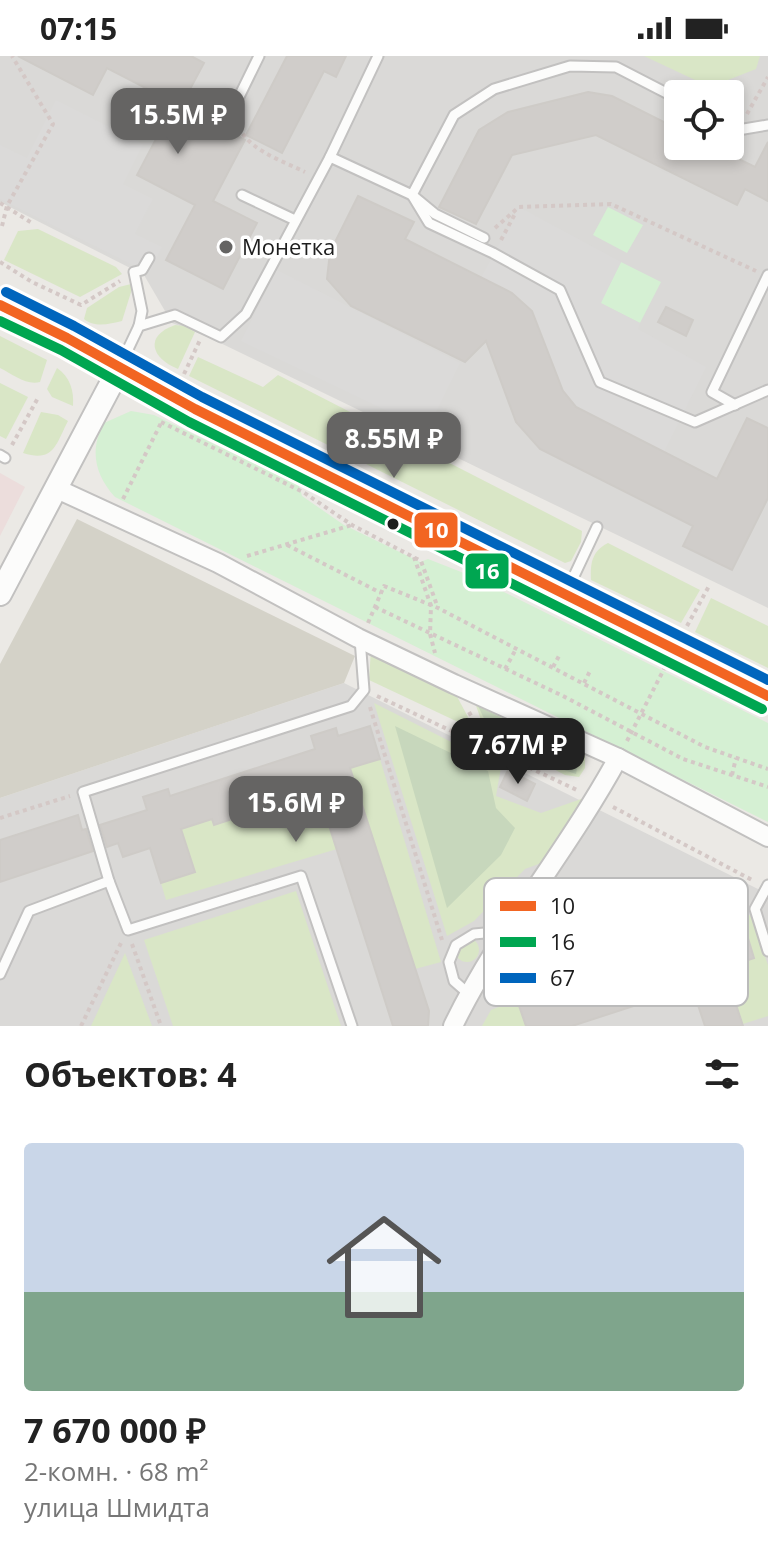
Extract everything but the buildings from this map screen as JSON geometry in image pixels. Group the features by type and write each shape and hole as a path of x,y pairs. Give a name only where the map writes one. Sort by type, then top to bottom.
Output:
{"main road":[{"path":"0,305 67,338 119,369 768,696"}],"street":[{"path":"0,594 119,369"},
{"path":"55,488 218,563 360,639 618,758 768,837"},
{"path":"543,878 596,798 618,758"},
{"path":"457,1023 484,972"}],"lane":[{"path":"235,105 259,56"},
{"path":"139,326 175,315 221,337 246,314 330,157 378,56"},
{"path":"412,195 454,115 494,89 570,66 616,67 664,92"},
{"path":"744,127 768,125"},
{"path":"330,157 412,195 435,214 484,238"},
{"path":"242,195 295,220"},
{"path":"412,195 429,223 493,253 560,290 600,382 695,422 768,390"},
{"path":"119,369 139,326 142,311 134,272 142,270 149,258"},
{"path":"735,405 712,392 767,275"},
{"path":"565,594 597,527"},
{"path":"352,1026 301,876 128,930 109,881 83,792 351,706 364,690 360,639"},
{"path":"0,974 29,911 109,881"},
{"path":"767,886 755,909 768,951"},
{"path":"470,995 454,981 449,962 456,945 474,934 484,933"}],"path":[{"path":"2,226 7,206 53,124 12,56"},
{"path":"744,113 768,77"},
{"path":"235,105 239,130 252,144 318,179"},
{"path":"0,203 32,223"},
{"path":"484,238 519,207 611,204 767,275"},
{"path":"493,253 519,207"},
{"path":"0,262 32,282 81,305 134,272"},
{"path":"2,456 39,396"},
{"path":"116,516 162,420 303,492 352,525 421,561 438,608"},
{"path":"218,563 352,525"},
{"path":"287,545 381,593"},
{"path":"414,557 431,606"},
{"path":"360,639 384,586 438,608 705,747 768,769"},
{"path":"687,626 709,586"},
{"path":"375,607 563,696 683,759 768,787"},
{"path":"505,669 516,649"},
{"path":"553,667 560,654"},
{"path":"584,683 591,669"},
{"path":"618,758 664,669"},
{"path":"364,690 596,798 767,886"},
{"path":"364,690 449,962"},
{"path":"732,775 736,758"},
{"path":"0,818 83,792"},
{"path":"81,1026 128,930"},
{"path":"128,930 161,1026"}],"shaded area":[{"path":"0,56 768,56 768,608 208,337 172,323 144,275 0,202"},
{"path":"56,100 143,144 123,184 153,199 135,234 162,247 149,273 0,199 0,145 27,158"},
{"path":"519,207 621,262 601,303 640,323 638,329 706,367 664,452 576,407 563,391 532,311 512,293 481,278"},
{"path":"277,270 460,363 427,430 241,341"},
{"path":"0,473 25,487 0,536"},
{"path":"77,519 355,656 344,683 0,798 0,664"},
{"path":"344,683 736,878 484,878 484,1006 748,1006 748,884 768,894 768,1026 0,1026 0,798"}],"green space":[{"path":"644,56 760,56 756,69 728,80 695,80"},
{"path":"608,207 643,225 627,253 593,235"},
{"path":"38,229 116,267 122,274 80,297 4,260 18,231"},
{"path":"621,262 661,282 640,323 600,303"},
{"path":"131,284 122,321 97,324 84,319 87,308 119,287"},
{"path":"175,325 195,332 178,369 162,359 155,347 159,335"},
{"path":"0,336 47,360 40,382 25,381 0,368"},
{"path":"198,357 263,387 278,375 582,531 581,542 571,561 565,563 189,376"},
{"path":"57,368 70,384 73,406 52,397 47,389"},
{"path":"0,383 28,397 6,439 0,436"},
{"path":"131,411 154,415 299,485 302,496 344,525 420,562 428,559 474,577 768,723 768,822 115,497 103,480 96,462 97,443 104,423"},
{"path":"41,412 58,415 68,421 57,444 48,453 23,453"},
{"path":"608,543 700,590 681,623 591,580 593,558"},
{"path":"711,598 768,626 768,668 695,632"},
{"path":"371,650 454,691 475,730 369,680"},
{"path":"474,700 585,753 585,768 579,777 565,775 486,734"},
{"path":"374,703 501,767 496,796 541,813 584,798 544,862 525,869 516,878 484,878 484,911 474,921 447,936"},
{"path":"478,706 579,757 576,774 555,767 491,733"},
{"path":"395,726 488,771 496,808 515,828 501,855 447,908"},
{"path":"380,759 441,962 415,969 350,768"},
{"path":"317,788 337,849 166,900 161,883 195,872 181,829 212,819 214,825 291,800"},
{"path":"296,891 341,1026 173,1026 144,940"},
{"path":"748,916 768,965 768,1016 743,1024 737,1006 748,1006 748,959 754,957 748,938"},
{"path":"467,938 476,941 479,950 476,959 467,962 458,959 455,950 458,941"},
{"path":"125,953 152,1026 91,1026"},
{"path":"501,1006 519,1006 526,1026 482,1026 491,1010"}],"transit line":[{"name":"67","path":"6,292 202,397 768,680"},
{"name":"10","path":"0,305 67,338 195,409 768,696"},
{"name":"16","path":"0,321 61,350 189,422 762,709"}],"place":[{"name":"Монетка","path":"226,247"}]}
